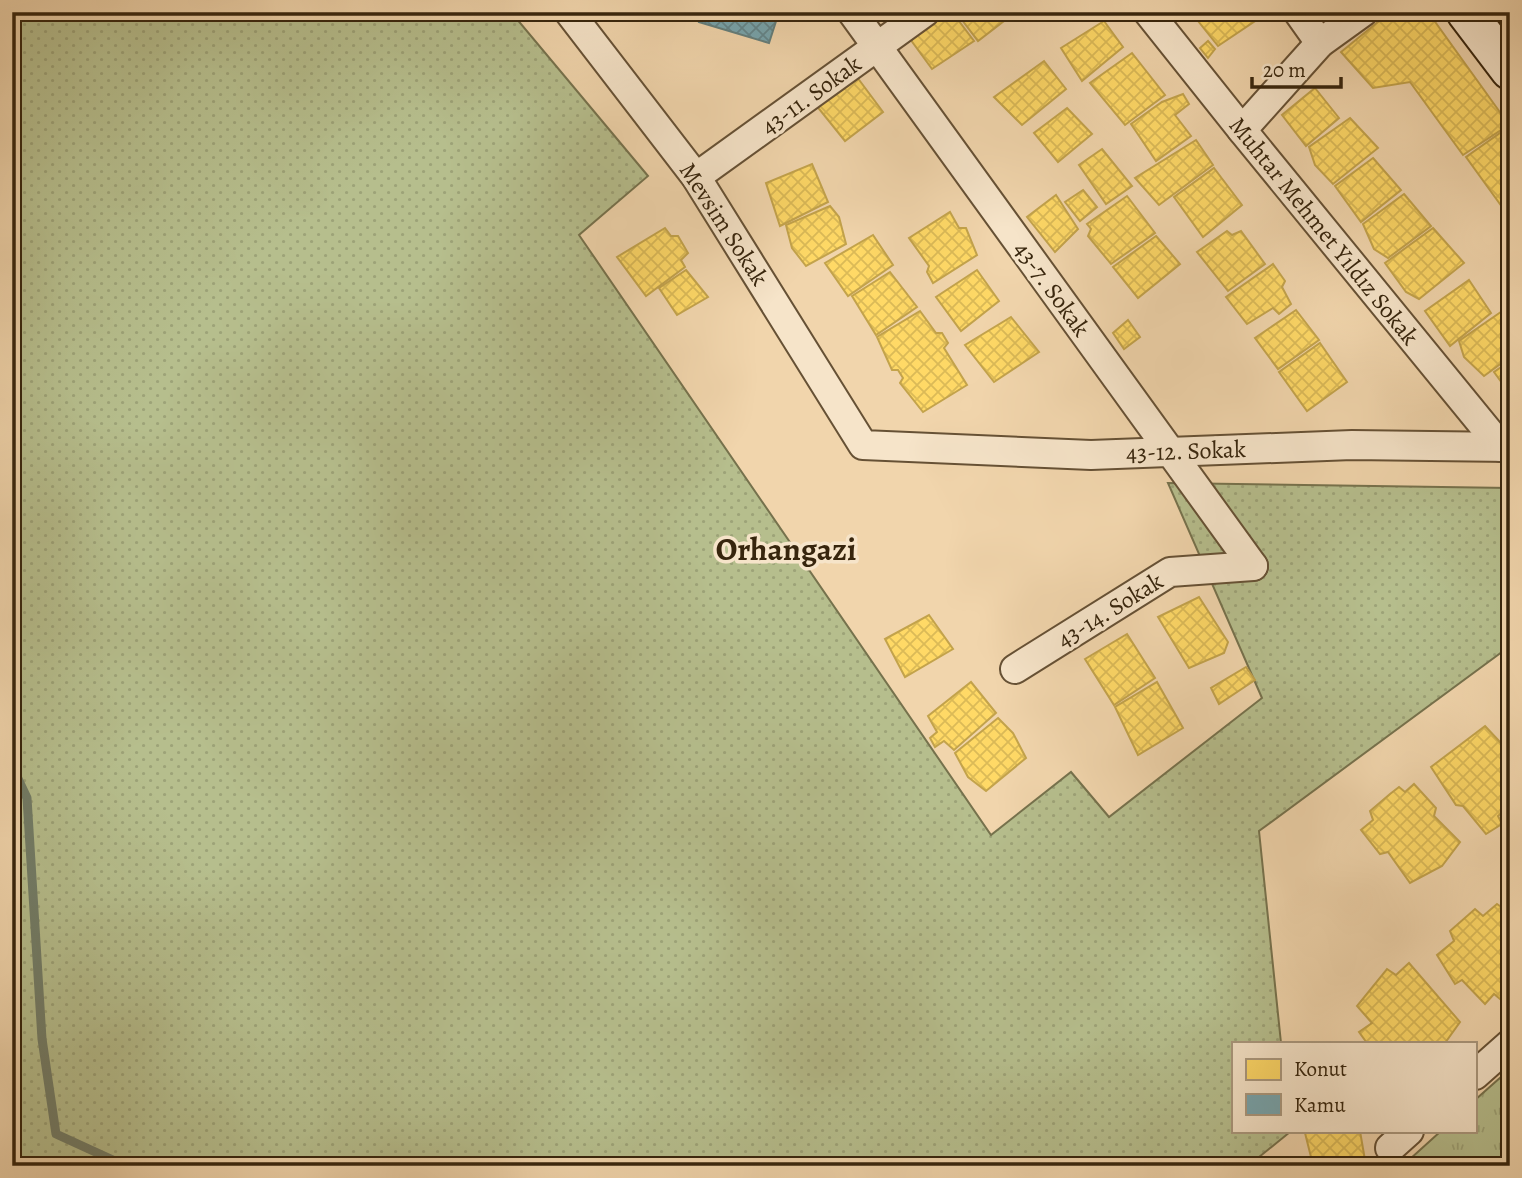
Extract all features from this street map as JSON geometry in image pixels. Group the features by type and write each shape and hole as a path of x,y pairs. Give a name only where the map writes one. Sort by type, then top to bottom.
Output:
{"main road":[{"path":"1466,12 1510,70"}],"street":[{"name":"Mevsim Sokak","path":"569,12 696,177 863,445"},
{"name":"43-7. Sokak","path":"852,12 1252,566"},
{"name":"43-11. Sokak","path":"696,177 925,12"},
{"name":"Muhtar Mehmet Yıldız Sokak","path":"1148,12 1242,131 1506,447"},
{"path":"1298,12 1320,43"},
{"path":"1242,131 1320,43 1363,12"},
{"name":"43-12. Sokak","path":"863,445 1091,455 1352,445 1506,447"},
{"name":"43-14. Sokak","path":"1015,669 1170,572 1252,566"},
{"path":"1476,1073 1510,1044"}],"green space":[{"path":"12,12 511,12 648,176 579,235 991,835 1071,772 1109,817 1262,698 1168,483 1510,488 1510,646 1259,831 1281,1042 1232,1042 1232,1132 1290,1132 1248,1166 12,1166"},
{"path":"1510,1069 1510,1166 1408,1166 1410,1159 1440,1132 1476,1132 1476,1099"}],"building: Konut":[{"path":"937,12 952,12 974,41 932,69 905,32"},
{"path":"956,12 998,12 1004,21 978,41"},
{"path":"1168,12 1189,12 1174,22"},
{"path":"1199,12 1259,12 1261,17 1218,46 1194,16"},
{"path":"1319,12 1341,12 1328,24"},
{"path":"1390,12 1428,12 1507,122 1504,128 1463,155 1410,82 1373,88 1341,52"},
{"path":"1104,21 1123,47 1082,81 1061,48"},
{"path":"1208,41 1215,49 1208,58 1200,48"},
{"path":"1132,53 1165,95 1125,125 1090,83"},
{"path":"1044,61 1066,89 1022,125 994,97"},
{"path":"851,69 883,112 845,141 811,99"},
{"path":"1315,88 1339,118 1306,146 1282,115"},
{"path":"1183,94 1189,104 1175,115 1191,136 1156,161 1131,124 1162,102"},
{"path":"1067,108 1092,134 1058,162 1034,133"},
{"path":"1350,118 1378,148 1333,184 1315,165 1309,147"},
{"path":"1510,126 1510,218 1466,157"},
{"path":"1196,140 1213,165 1159,205 1135,178"},
{"path":"1102,149 1132,186 1106,204 1079,165"},
{"path":"1373,158 1401,190 1361,222 1335,186"},
{"path":"812,164 828,202 780,226 766,183"},
{"path":"1214,168 1242,205 1203,237 1174,197"},
{"path":"1083,190 1097,207 1080,221 1065,202"},
{"path":"1404,194 1431,226 1388,258 1374,249 1363,224"},
{"path":"1056,195 1078,229 1055,252 1027,217"},
{"path":"1127,196 1155,233 1111,264 1088,236 1091,229 1087,224"},
{"path":"830,206 839,217 846,244 806,266 792,248 786,225"},
{"path":"950,212 959,228 966,228 977,255 933,283 927,272 929,266 909,238"},
{"path":"665,228 671,236 678,236 688,253 681,260 685,267 646,296 617,257"},
{"path":"1433,228 1464,263 1419,299 1406,292 1385,263"},
{"path":"1227,231 1232,235 1241,231 1265,264 1228,291 1197,252"},
{"path":"873,235 893,265 848,296 825,263"},
{"path":"1156,236 1180,264 1138,298 1113,267"},
{"path":"1273,264 1285,281 1282,287 1291,304 1279,314 1273,308 1247,324 1226,297"},
{"path":"686,270 708,297 677,315 659,288"},
{"path":"977,270 999,301 961,331 936,297"},
{"path":"890,272 917,307 876,335 852,296"},
{"path":"1469,280 1491,313 1450,346 1425,311"},
{"path":"1508,307 1510,357 1484,376 1464,357 1459,341"},
{"path":"1296,310 1319,340 1278,369 1255,338"},
{"path":"920,311 936,333 942,333 948,343 944,348 967,385 923,412 900,383 903,378 898,370 892,370 877,337"},
{"path":"1011,317 1039,352 994,382 965,345"},
{"path":"1128,320 1140,337 1124,349 1113,333"},
{"path":"1320,343 1347,382 1307,411 1279,372"},
{"path":"1510,361 1510,394 1494,372"},
{"path":"1199,597 1228,642 1224,653 1189,668 1158,617"},
{"path":"929,615 953,649 905,677 885,639"},
{"path":"1127,634 1155,678 1114,705 1085,659"},
{"path":"1246,667 1255,680 1219,704 1211,688"},
{"path":"971,682 996,713 954,750 944,741 935,747 930,738 937,732 928,716"},
{"path":"1157,682 1183,728 1138,755 1115,707"},
{"path":"998,718 1013,733 1026,758 986,791 968,777 955,753"},
{"path":"1485,726 1500,742 1510,745 1510,806 1498,816 1502,824 1486,834 1463,806 1456,805 1431,767"},
{"path":"1414,784 1436,808 1434,816 1460,842 1442,866 1410,883 1388,852 1380,854 1361,830 1373,820 1370,811 1399,787 1405,792"},
{"path":"1497,904 1510,913 1510,991 1500,999 1494,994 1485,1004 1462,980 1455,984 1437,955 1454,941 1450,931 1475,909 1483,916"},
{"path":"1409,963 1460,1022 1446,1042 1366,1042 1359,1032 1372,1023 1357,1006 1387,969 1396,975"},
{"path":"1360,1132 1366,1166 1313,1165 1305,1133"}],"building: Kamu":[{"path":"702,12 779,12 769,43 699,22"}],"waterway":[{"path":"12,766 27,798 42,1039 56,1134 126,1166"}],"district":[{"name":"Orhangazi","path":"786,549"}]}
